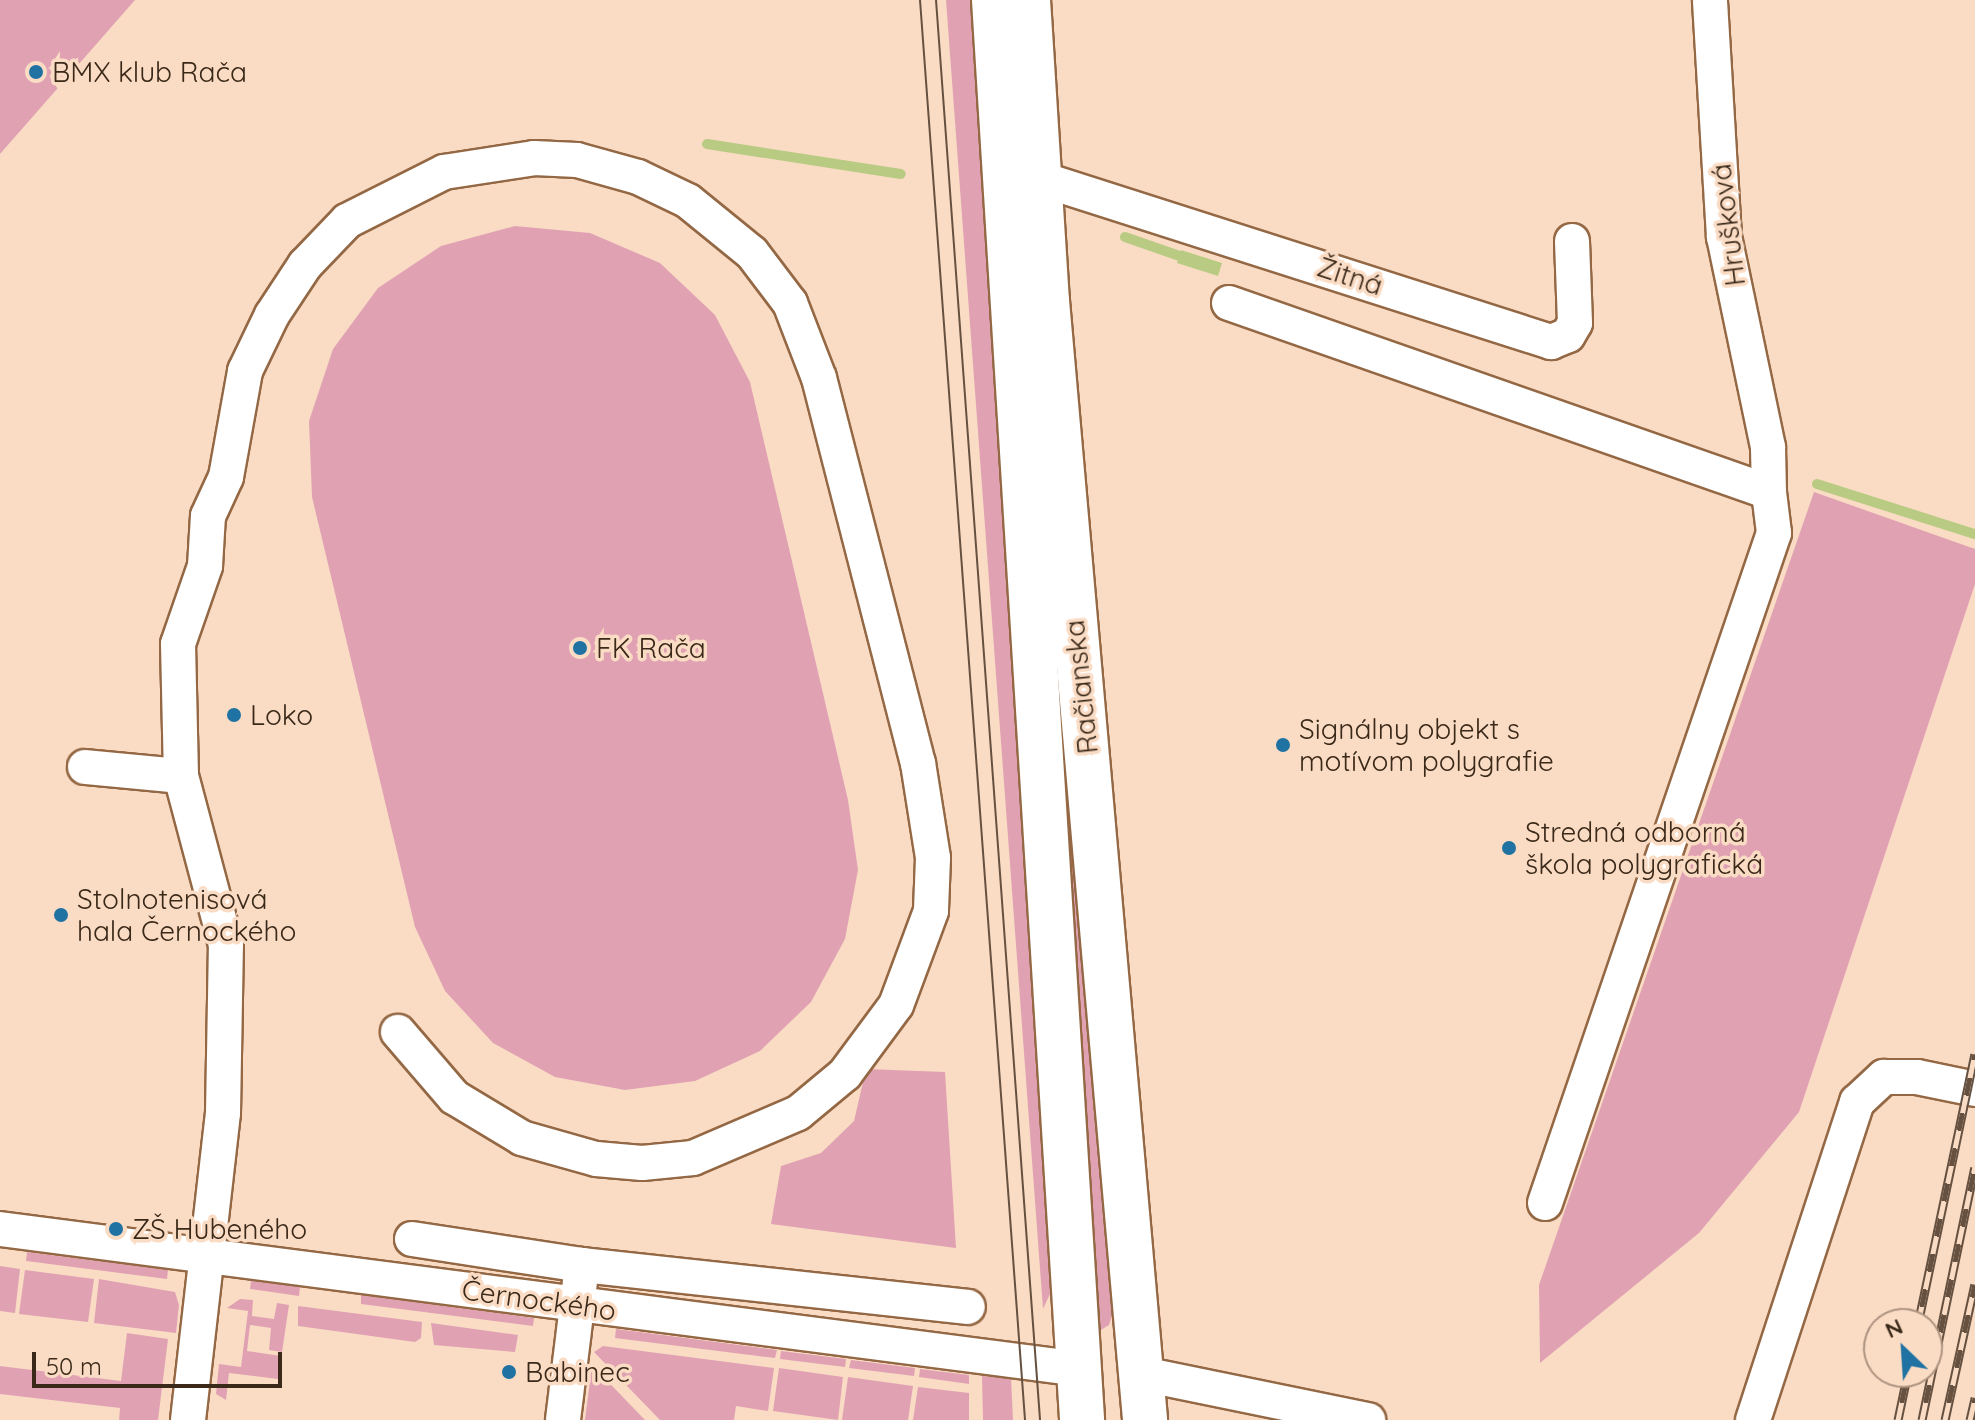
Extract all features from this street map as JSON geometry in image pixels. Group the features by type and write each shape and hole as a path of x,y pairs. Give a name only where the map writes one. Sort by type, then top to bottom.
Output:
{"main road":[{"name":"Račianska","path":"994,0 1082,1420"},
{"name":"Račianska","path":"1028,0 1038,178 1145,1420"},
{"path":"1079,1369 1143,1374"}],"street":[{"name":"Hrušková","path":"1545,1203 1774,533 1768,447 1724,237 1710,0"},
{"path":"188,1420 223,1113 226,945 181,776 178,644 205,566 208,516 226,477 245,371 272,315 332,235 393,194 444,172 534,158 577,160 638,177 688,201 752,253 790,303 819,378 928,809 931,911 896,1005 845,1074 798,1113 693,1158 642,1163 557,1150 489,1122 454,1097 398,1032"},
{"name":"Žitná","path":"1038,178 1551,342 1568,335 1575,323 1572,241"},
{"path":"1229,303 1769,492"},
{"path":"85,767 181,776"},
{"path":"1753,1420 1857,1102 1884,1077 1917,1077 1975,1089"},
{"name":"Černockého","path":"0,1229 1079,1369"},
{"path":"412,1239 582,1265 968,1307"},
{"path":"563,1420 582,1265"},
{"path":"1143,1374 1368,1420"}],"shaded area":[{"name":"BMX klub Rača","path":"0,0 135,0 0,154"},
{"path":"946,0 975,0 1056,1281 1043,1309"},
{"name":"FK Rača","path":"515,226 590,233 660,263 715,315 750,382 848,800 858,870 845,939 811,1002 760,1051 695,1081 625,1090 555,1077 493,1043 445,991 415,927 312,497 309,421 333,349 378,288 441,246"},
{"path":"1181,250 1222,263 1218,276 1177,263"},
{"path":"1814,492 1975,549 1975,584 1799,1112 1699,1233 1540,1363 1539,1285"},
{"path":"1061,705 1114,1310 1109,1325 1096,1333"},
{"path":"866,1069 945,1072 956,1248 771,1224 781,1166 821,1153 854,1121"},
{"path":"27,1252 168,1270 167,1279 26,1261"},
{"path":"0,1266 20,1269 15,1313 0,1311"},
{"path":"25,1270 94,1279 88,1322 19,1314"},
{"path":"99,1279 175,1292 179,1305 176,1333 94,1323"},
{"path":"251,1281 300,1287 299,1296 250,1289"},
{"path":"361,1295 534,1318 533,1326 361,1304"},
{"path":"240,1299 253,1300 252,1316 274,1319 277,1303 289,1305 282,1352 269,1350 271,1328 250,1325 247,1351 281,1356 278,1379 229,1373 226,1400 216,1394 219,1364 241,1367 248,1311 227,1308"},
{"path":"298,1306 422,1322 421,1338 415,1342 298,1326"},
{"path":"431,1323 518,1335 515,1352 434,1345"},
{"path":"616,1329 777,1350 775,1358 615,1338"},
{"path":"127,1333 168,1339 158,1420 119,1420 120,1408 0,1394 0,1366 121,1381"},
{"path":"603,1346 774,1368 768,1411 736,1406 734,1420 660,1420 594,1352"},
{"path":"781,1351 846,1359 845,1367 780,1359"},
{"path":"851,1360 915,1368 914,1376 849,1368"},
{"path":"592,1365 645,1420 585,1420"},
{"path":"779,1368 843,1377 838,1420 773,1411"},
{"path":"920,1369 969,1375 969,1384 919,1377"},
{"path":"982,1376 1011,1378 1013,1420 983,1420"},
{"path":"848,1377 913,1386 908,1420 842,1420"},
{"path":"918,1387 969,1393 969,1420 913,1420"}],"waterway":[{"path":"707,144 901,174"},
{"path":"1125,237 1191,260"},
{"path":"1817,484 1975,534"}],"tram line":[{"path":"920,0 1025,1420"},
{"path":"936,0 1040,1420"}],"railway":[{"path":"1921,1308 1975,1054"},
{"path":"1922,1420 1975,1167"},
{"path":"1945,1420 1975,1284"},
{"path":"1898,1420 1905,1388"},
{"path":"1970,1420 1975,1398"}],"place":[{"name":"BMX klub Rača","path":"36,72"},
{"name":"FK Rača","path":"580,648"},
{"name":"Loko","path":"234,715"},
{"name":"Signálny objekt s motívom polygrafie","path":"1283,745"},
{"name":"Stredná odborná škola polygrafická","path":"1509,848"},
{"name":"Stolnotenisová hala Černockého","path":"61,915"},
{"name":"ZŠ Hubeného","path":"116,1229"},
{"name":"Babinec","path":"509,1372"}]}
